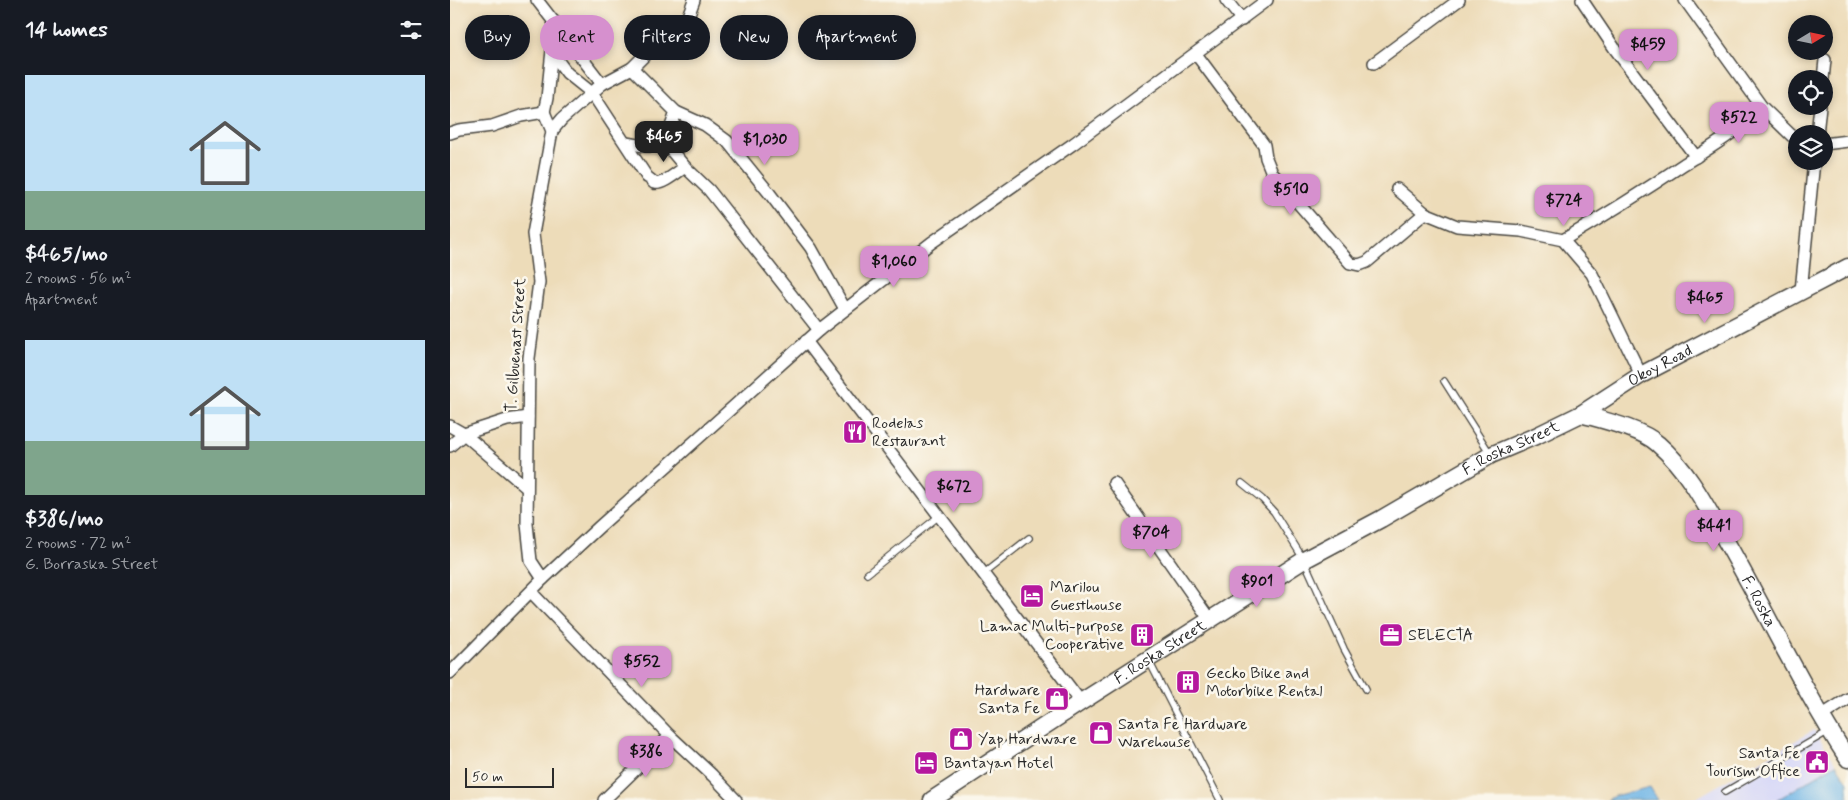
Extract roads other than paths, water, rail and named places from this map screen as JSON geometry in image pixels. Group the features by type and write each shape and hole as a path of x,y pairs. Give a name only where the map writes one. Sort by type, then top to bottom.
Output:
{"main road":[{"name":"Okoy Road","path":"1581,414 1641,375 1848,267"},
{"name":"F. Roska Street","path":"932,800 1081,702 1304,560 1381,519 1491,455 1581,414"},
{"name":"F. Roska","path":"1581,414 1628,428 1657,442 1688,476 1752,586 1821,716 1848,759"}],"street":[{"path":"537,0 549,15"},
{"path":"551,60 544,112 552,131 562,119 602,84 632,68 656,44 687,19 694,0"},
{"path":"1226,0 1242,20"},
{"path":"450,673 598,527 819,330 931,243 1073,144 1267,0"},
{"path":"1374,63 1459,0"},
{"path":"1582,0 1615,49 1696,157"},
{"path":"1692,2 1739,77 1762,107 1788,132"},
{"path":"1196,54 1264,145 1266,158 1272,173 1350,263 1359,265 1367,262 1425,213"},
{"path":"557,60 567,73 592,93 654,182 658,184 685,167"},
{"path":"584,60 602,84"},
{"path":"1824,70 1825,60"},
{"path":"632,68 676,112 705,125 727,140 811,248 845,310"},
{"path":"1563,240 1618,208 1696,157 1748,122 1762,107"},
{"path":"450,132 492,126 521,116 544,112"},
{"path":"626,143 648,147 664,142 676,112"},
{"name":"T. Gilbuenast Street","path":"544,579 531,561 527,524 529,358 538,282 533,234 552,131"},
{"path":"1833,143 1848,141"},
{"path":"664,142 685,167 709,190 819,330"},
{"path":"1801,291 1813,170"},
{"path":"1397,189 1425,213 1457,226 1522,231 1563,240 1592,274 1641,375"},
{"path":"806,341 1081,702"},
{"path":"450,446 464,434 507,420 528,417"},
{"path":"450,426 464,434 527,488"},
{"path":"1114,484 1210,620"},
{"path":"531,592 670,736 736,800"},
{"path":"1821,716 1848,699"},
{"path":"604,800 670,736"}],"lane":[{"path":"1444,381 1491,455"},
{"path":"1242,483 1262,499 1274,512 1304,560 1344,648 1366,689"},
{"path":"867,574 939,516"},
{"path":"983,574 1029,538"},
{"path":"1148,659 1220,800"},
{"path":"1725,792 1830,731"}],"water":[{"path":"1836,764 1848,782 1848,800 1777,800"},
{"path":"1650,787 1658,800 1607,800 1614,796"}],"place":[{"name":"Rodelas Restaurant","path":"855,432"},
{"name":"Marilou Guesthouse","path":"1032,596"},
{"name":"Lamac Multi-purpose Cooperative","path":"1142,635"},
{"name":"SELECTA","path":"1391,635"},
{"name":"Gecko Bike and Motorbike Rental","path":"1188,682"},
{"name":"Hardware Santa Fe","path":"1057,699"},
{"name":"Santa Fe Hardware Warehouse","path":"1101,733"},
{"name":"Yap Hardware","path":"961,739"},
{"name":"Santa Fe Tourism Office","path":"1817,762"},
{"name":"Bantayan Hotel","path":"926,763"}]}
